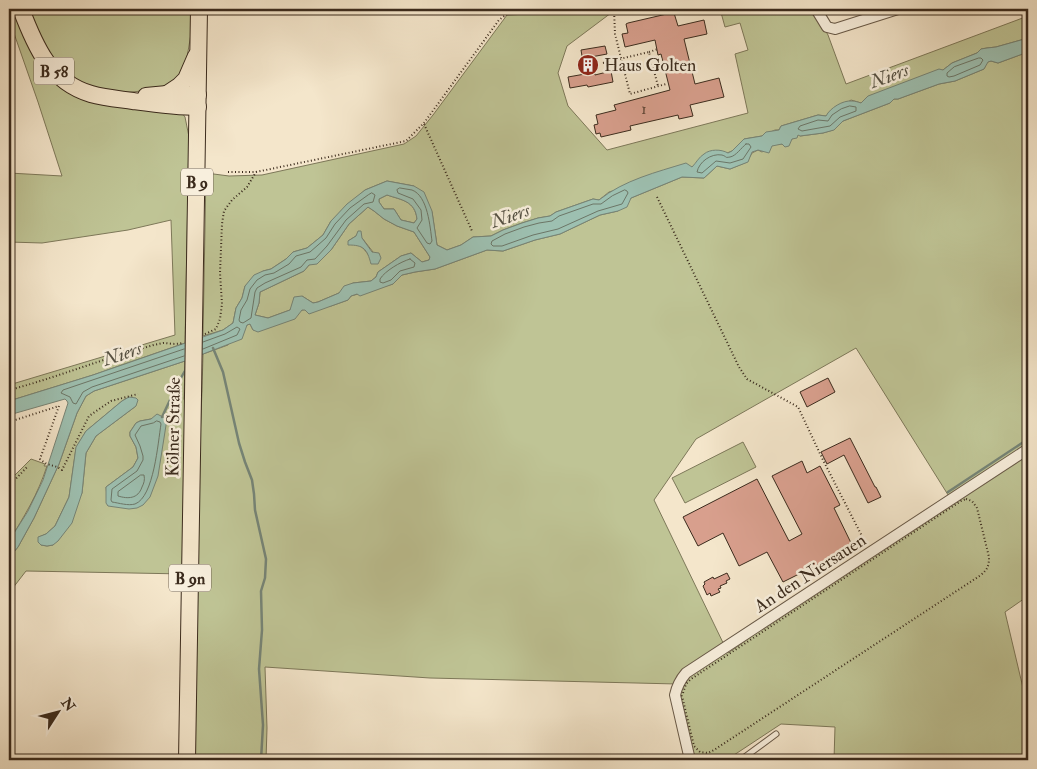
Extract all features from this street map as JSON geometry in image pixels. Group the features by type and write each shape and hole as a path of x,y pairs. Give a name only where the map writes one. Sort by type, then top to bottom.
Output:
{"main road":[{"name":"B 58","path":"21,9 44,59 64,80 89,94 177,107 198,101"},
{"name":"B 9","path":"198,101 199,9"},
{"path":"167,94 186,79 199,50"},
{"name":"B 58","path":"116,99 167,94 198,101"},
{"name":"Kölner Straße","path":"187,760 193,395 200,330 198,101"}],"street":[{"path":"816,9 827,28 835,28 898,9"},
{"name":"An den Niersauen","path":"690,760 675,695 680,680 686,673 1028,449"}],"lane":[{"path":"742,760 776,734"}],"path":[{"path":"228,172 256,172 406,141 424,123 499,20 507,14 538,13 562,9"},
{"path":"614,9 615,34 630,94 666,84"},
{"path":"603,63 658,49"},
{"path":"649,52 658,86"},
{"path":"424,123 472,231"},
{"path":"200,330 216,329 220,319 222,304 220,273 224,211 232,200 247,187 256,172"},
{"path":"656,196 739,367 748,379 798,406 870,552"},
{"path":"9,390 127,353 164,343 178,344 187,341"},
{"path":"9,422 59,406 40,459 45,464 59,467 62,470 89,416 111,401 138,394"},
{"path":"9,486 28,466"},
{"path":"966,499 972,501 977,508 989,557 990,565 987,570 714,750 700,752 694,746 682,696 686,684 691,679 966,499"}],"shaded area":[{"path":"9,9 15,9 50,75 182,113 185,117 189,137 185,343 93,375 9,401 9,385 175,335 171,220 128,230 42,243 9,242 9,173 62,176 9,19"},
{"path":"28,9 192,9 191,34 182,74 163,89 121,93 109,92 75,80 63,71 45,50"},
{"path":"720,9 814,9 828,35 846,84 1028,16 1028,38 981,49 977,53 952,63 943,70 861,103 851,100 826,116 818,115 781,126 779,130 762,136 744,139 732,151 692,167 609,192 599,200 593,199 556,212 550,216 522,223 491,236 473,237 461,245 447,250 437,245 432,212 414,186 387,181 365,190 331,221 323,235 307,248 293,252 271,269 263,271 245,286 242,298 236,308 233,323 223,330 203,336 206,173 229,176 262,175 404,144 416,136 433,115 507,15 615,10 567,46 558,73 568,106 607,150 748,113 735,54 748,50 740,23 725,27"},
{"path":"1028,52 1028,596 1005,612 1028,709 1028,760 834,760 835,727 781,724 734,755 734,760 695,760 677,684 430,678 265,667 266,760 192,760 195,558 203,354 228,345 247,325 250,324 253,330 302,310 331,306 348,300 351,296 393,284 402,275 435,269 487,250 503,251 560,234 600,215 618,211 631,198 682,177 704,178 717,166 730,169 747,162 752,153 758,150 762,152 775,144 782,144 799,134 800,136 833,130 843,121 890,103 894,99 939,84 955,81 984,69 987,62 998,63","holes":["856,348 950,498 728,653 654,500 696,439"]},
{"path":"387,195 403,200 414,208 417,219 414,223 401,220 394,209 384,209 379,199"},
{"path":"368,207 384,219 414,232 430,257 429,260 422,262 411,253 401,256 378,272 371,281 353,283 339,293 318,302 313,303 302,296 290,310 268,318 255,315 260,292 304,271 309,265 331,250 349,224","holes":["356,236 362,238 373,252 369,256 360,246 348,241"]},
{"path":"185,361 184,399 187,407 185,574 26,571 9,593 9,558 18,547 34,518 59,464 77,413 86,396 94,391","holes":["129,397 136,406 96,436 86,453 82,493 53,545 41,545 39,537 55,526 69,497 76,448 86,431","162,417 166,419 108,506 106,487 133,467 138,458 130,432 136,423 140,421"]},
{"path":"743,442 756,467 685,503 672,478"},
{"path":"31,459 47,466 35,496 9,541 9,481"}],"water":[{"path":"1028,38 1028,52 998,63 988,62 984,69 955,81 939,84 894,99 890,103 843,121 834,130 798,135 797,138 792,139 789,146 785,147 782,144 772,146 769,153 758,150 752,152 748,162 730,169 717,166 704,178 682,177 631,198 627,207 600,215 560,234 503,251 487,250 435,269 402,275 393,284 360,296 357,294 351,296 348,300 309,314 302,310 295,319 258,332 253,330 250,324 247,325 242,339 185,361 94,391 86,396 77,413 59,464 34,518 18,547 9,558 9,541 28,511 43,480 68,403 65,399 9,415 9,401 93,375 223,330 233,323 236,308 242,298 245,286 254,275 271,269 293,252 307,248 323,235 331,221 347,204 365,190 387,181 414,186 424,192 432,211 437,245 447,250 461,245 473,237 491,236 522,223 550,216 556,212 593,199 599,200 619,187 652,173 686,163 692,167 706,152 719,150 728,153 744,139 762,136 766,132 779,130 781,126 818,115 826,116 830,110 841,103 854,101 861,103 868,96 939,69 943,70 952,63 977,53 981,49","holes":["387,195 403,200 414,208 417,219 414,223 401,220 394,209 384,209 379,199","368,207 384,219 414,232 430,257 429,260 422,262 411,253 401,256 378,272 371,281 344,286 339,293 318,302 313,303 302,296 294,297 290,310 268,318 255,315 260,292 304,271 309,265 317,264 331,250 349,224"]},
{"path":"358,231 361,231 362,238 372,252 379,253 381,258 378,264 371,264 366,251 361,247 348,245 348,241 356,236"},
{"path":"129,397 138,400 136,406 96,436 86,453 82,493 72,523 53,545 41,545 38,542 38,537 46,534 55,526 69,497 76,447 86,431"},
{"path":"157,414 167,419 158,476 150,497 143,505 137,508 129,509 108,506 106,503 106,487 133,467 138,458 130,432 136,423 151,419"}],"building":[{"path":"674,13 678,26 704,20 707,34 684,39 695,84 719,78 724,97 690,105 693,116 679,119 678,115 630,126 631,130 601,137 600,133 596,134 594,125 598,124 596,115 616,110 614,105 670,90 661,54 658,55 655,40 625,47 622,34 628,33 626,24 628,23"},
{"name":"Haus Golten","path":"605,46 607,54 591,57 595,75 611,71 613,82 570,88 568,77 585,74 581,50"},
{"path":"828,378 835,392 807,407 800,392"},
{"path":"850,438 881,497 868,503 844,455 827,464 821,452"},
{"path":"802,461 807,473 820,466 840,505 834,508 853,547 783,582 767,552 739,566 723,533 698,546 683,517 757,479 789,541 802,534 772,476"},
{"path":"727,573 730,579 726,581 727,583 720,586 721,588 718,589 720,592 711,596 710,593 707,595 703,586 704,582"}],"waterway":[{"path":"213,348 223,372 239,443 252,480 255,510 266,559 265,578 261,591 262,630 259,669 263,725 261,760"},
{"path":"162,417 186,369"},
{"path":"948,492 1028,439"}],"place":[{"name":"Haus Golten","path":"588,65"}],"water label":[{"name":"Niers","path":"889,75"},
{"name":"Niers","path":"510,215"},
{"name":"Niers","path":"122,353"}]}
